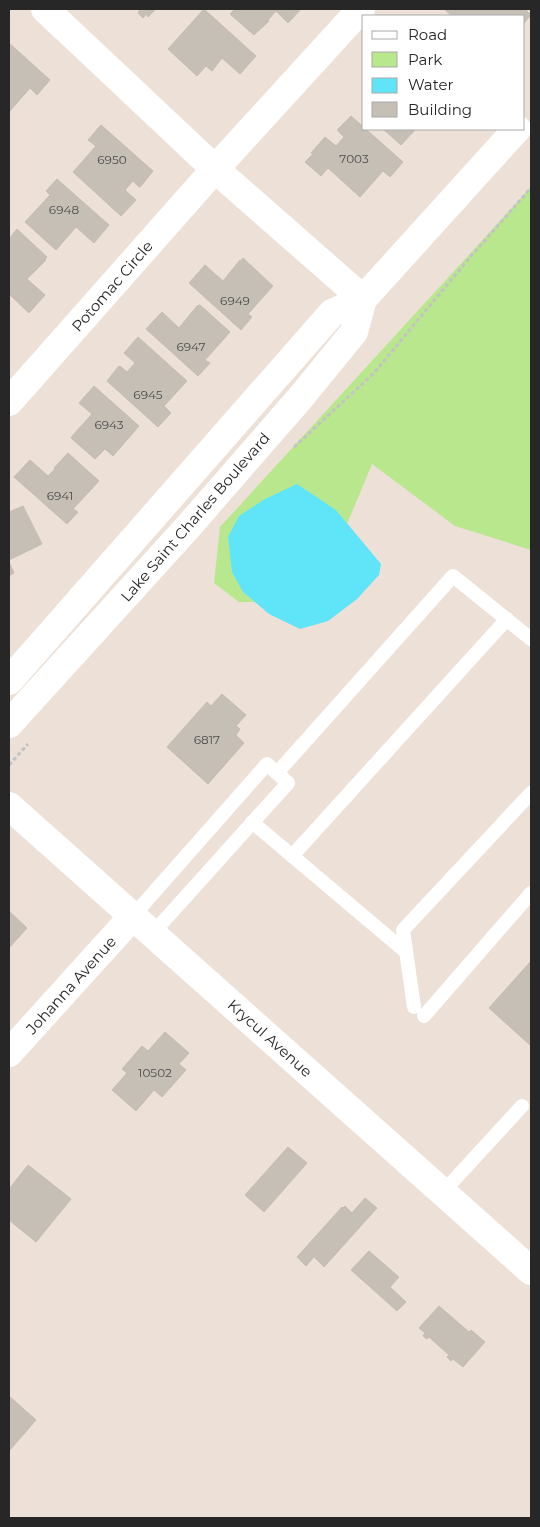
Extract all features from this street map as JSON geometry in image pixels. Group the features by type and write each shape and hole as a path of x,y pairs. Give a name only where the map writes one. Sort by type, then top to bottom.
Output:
{"street":[{"path":"45,9 215,169 363,299"},
{"name":"Potomac Circle","path":"9,402 215,169 361,9"},
{"name":"Lake Saint Charles Boulevard","path":"9,681 332,313 363,299 516,130"},
{"name":"Lake Saint Charles Boulevard","path":"9,724 187,528 301,397 354,332 363,299"},
{"name":"Krycul Avenue","path":"9,806 531,1271"},
{"name":"Johanna Avenue","path":"9,1053 143,925"}],"lane":[{"path":"143,925 272,768 453,576 531,640"},
{"path":"292,856 507,619"},
{"path":"143,925 252,822 288,783 272,768"},
{"path":"531,793 403,930 419,1011 531,893"},
{"path":"252,822 406,952"},
{"path":"443,1192 522,1106"}],"path":[{"path":"289,452 373,374 472,255 531,188"},
{"path":"9,766 28,744"}],"green space":[{"path":"531,187 531,550 455,526 372,464 347,524 336,510 243,592 255,602 239,602 214,583 220,527"}],"water":[{"path":"297,484 336,510 381,564 379,575 357,599 328,621 300,629 269,614 243,592 232,572 228,537 239,516 265,499"}],"building":[{"path":"140,9 156,9 148,17 146,14 143,18 138,13"},
{"path":"204,9 256,56 240,74 222,58 212,71 206,66 197,76 168,49"},
{"path":"235,9 301,9 288,23 276,11 269,21 254,35 230,14"},
{"path":"444,9 525,9 531,15 525,22 525,15 451,15"},
{"path":"9,43 50,80 37,95 30,88 9,112"},
{"path":"351,116 362,126 362,130 367,130 403,162 390,177 383,171 360,197 328,168 321,176 305,162 325,137 336,146 344,137 338,129"},
{"path":"101,125 153,171 141,186 139,187 133,181 125,190 136,200 121,216 73,172 96,146 88,140"},
{"path":"384,130 415,130 401,145"},
{"path":"57,179 109,225 94,243 76,227 56,250 25,222 50,195 46,191"},
{"path":"17,229 47,257 27,279 45,295 29,313 9,294 9,239"},
{"path":"243,258 273,286 248,314 252,317 241,330 189,283 205,265 223,281"},
{"path":"200,305 230,332 205,360 210,363 198,376 146,329 162,312 179,328 197,306"},
{"path":"138,337 187,381 164,406 171,413 158,427 107,381 118,367 120,366 127,372 135,363 124,353"},
{"path":"94,386 139,426 113,456 105,449 95,459 71,438 92,414 79,403"},
{"path":"68,453 99,481 73,509 78,512 67,524 14,477 30,460 48,476"},
{"path":"23,506 42,544 9,560 9,512"},
{"path":"9,562 14,573 9,576"},
{"path":"222,694 246,715 236,726 240,729 236,735 244,743 208,784 167,747 207,702 211,706"},
{"path":"9,911 27,928 9,948"},
{"path":"531,961 531,1046 489,1008"},
{"path":"165,1032 189,1053 179,1064 186,1070 162,1097 154,1090 136,1111 112,1090 127,1073 122,1069 142,1046 148,1051"},
{"path":"288,1147 307,1163 264,1212 245,1195"},
{"path":"28,1165 71,1199 36,1242 9,1220 9,1189"},
{"path":"365,1198 377,1208 324,1267 314,1257 306,1266 297,1257 342,1207 345,1206 352,1213"},
{"path":"369,1251 399,1277 390,1287 406,1302 397,1311 351,1270"},
{"path":"439,1306 469,1332 471,1330 485,1342 463,1367 453,1359 451,1361 447,1357 449,1355 429,1337 427,1339 423,1336 425,1333 419,1328"},
{"path":"9,1396 36,1420 9,1451"}]}
